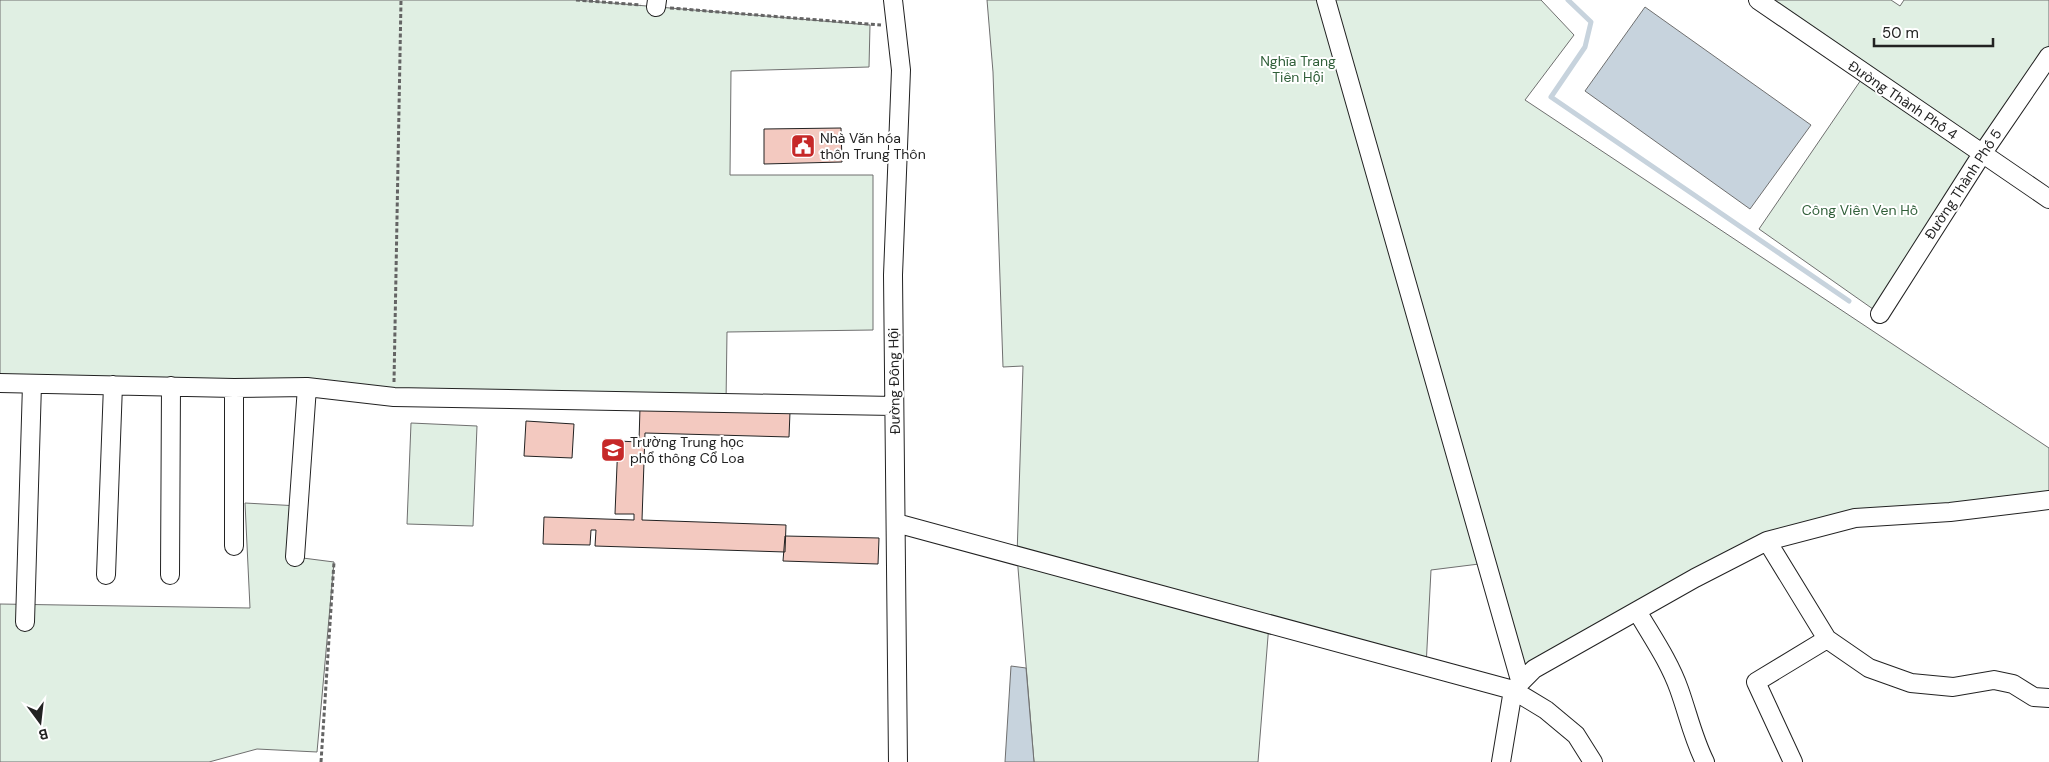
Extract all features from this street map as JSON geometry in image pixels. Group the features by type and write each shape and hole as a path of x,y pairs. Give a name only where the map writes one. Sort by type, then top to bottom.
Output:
{"street":[{"name":"Đường Đông Hội","path":"893,0 901,70 893,275 894,406 888,490 896,523 898,762"},
{"path":"1326,0 1517,685 1502,762"},
{"name":"Đường Thành Phố 4","path":"1758,0 2049,199"},
{"name":"Đường Thành Phố 5","path":"1880,314 1982,154 2049,56"},
{"path":"0,383 234,388 307,387 394,396 894,406"},
{"path":"25,622 32,384"},
{"path":"106,575 113,385"},
{"path":"170,575 171,386"},
{"path":"295,558 307,387"},
{"path":"234,388 234,546"},
{"path":"1517,685 1534,669 1695,578 1767,541 1855,518 1950,512 2049,500"},
{"path":"896,523 1517,685 1576,736 1593,762"},
{"path":"1767,541 1827,640 1869,668 1911,683 1953,687 1994,680 2013,684 2034,697 2049,698"},
{"path":"1637,611 1666,660 1679,689 1694,741 1705,762"},
{"path":"1793,762 1756,682 1827,640"}],"path":[{"path":"394,396 401,0"},
{"path":"576,0 656,3 896,27"},
{"path":"322,762 334,562"}],"green space":[{"path":"0,0 576,0 870,25 869,67 731,71 730,175 873,175 873,330 727,332 726,403 0,384"},
{"name":"Nghĩa Trang Tiên Hội","path":"987,0 1541,0 1574,35 1525,100 2049,448 2049,502 1855,518 1767,541 1520,680 1487,563 1431,570 1426,667 1269,624 1258,762 1034,762 1017,556 1023,366 1003,367 993,72"},
{"name":"Công Viên Ven Hồ","path":"1758,0 1891,0 1900,6 1904,0 2049,0 2049,55 1880,314 1759,229 1865,74"},
{"path":"411,423 477,426 473,526 407,524"},
{"path":"245,503 299,506 295,557 334,562 317,752 257,749 209,762 0,762 0,604 250,608"}],"shaded area":[{"path":"1645,7 1811,125 1750,209 1585,91"},
{"path":"1011,666 1026,668 1034,762 1005,762"}],"building":[{"name":"Nhà Văn hóa thôn Trung Thôn","path":"841,128 842,162 764,164 764,129"},
{"path":"640,407 790,412 789,437 645,433 642,520 786,525 785,552 595,546 596,530 591,530 590,545 543,544 544,517 634,520 634,514 615,514 618,441 639,442"},
{"path":"526,421 574,424 572,458 524,456"},
{"path":"785,536 879,538 878,564 783,561"}],"waterway":[{"path":"1568,0 1591,22 1585,47 1551,97 1849,301"}],"place":[{"name":"Nhà Văn hóa thôn Trung Thôn","path":"803,146"},
{"name":"Trường Trung học phổ thông Cổ Loa","path":"613,450"}]}
